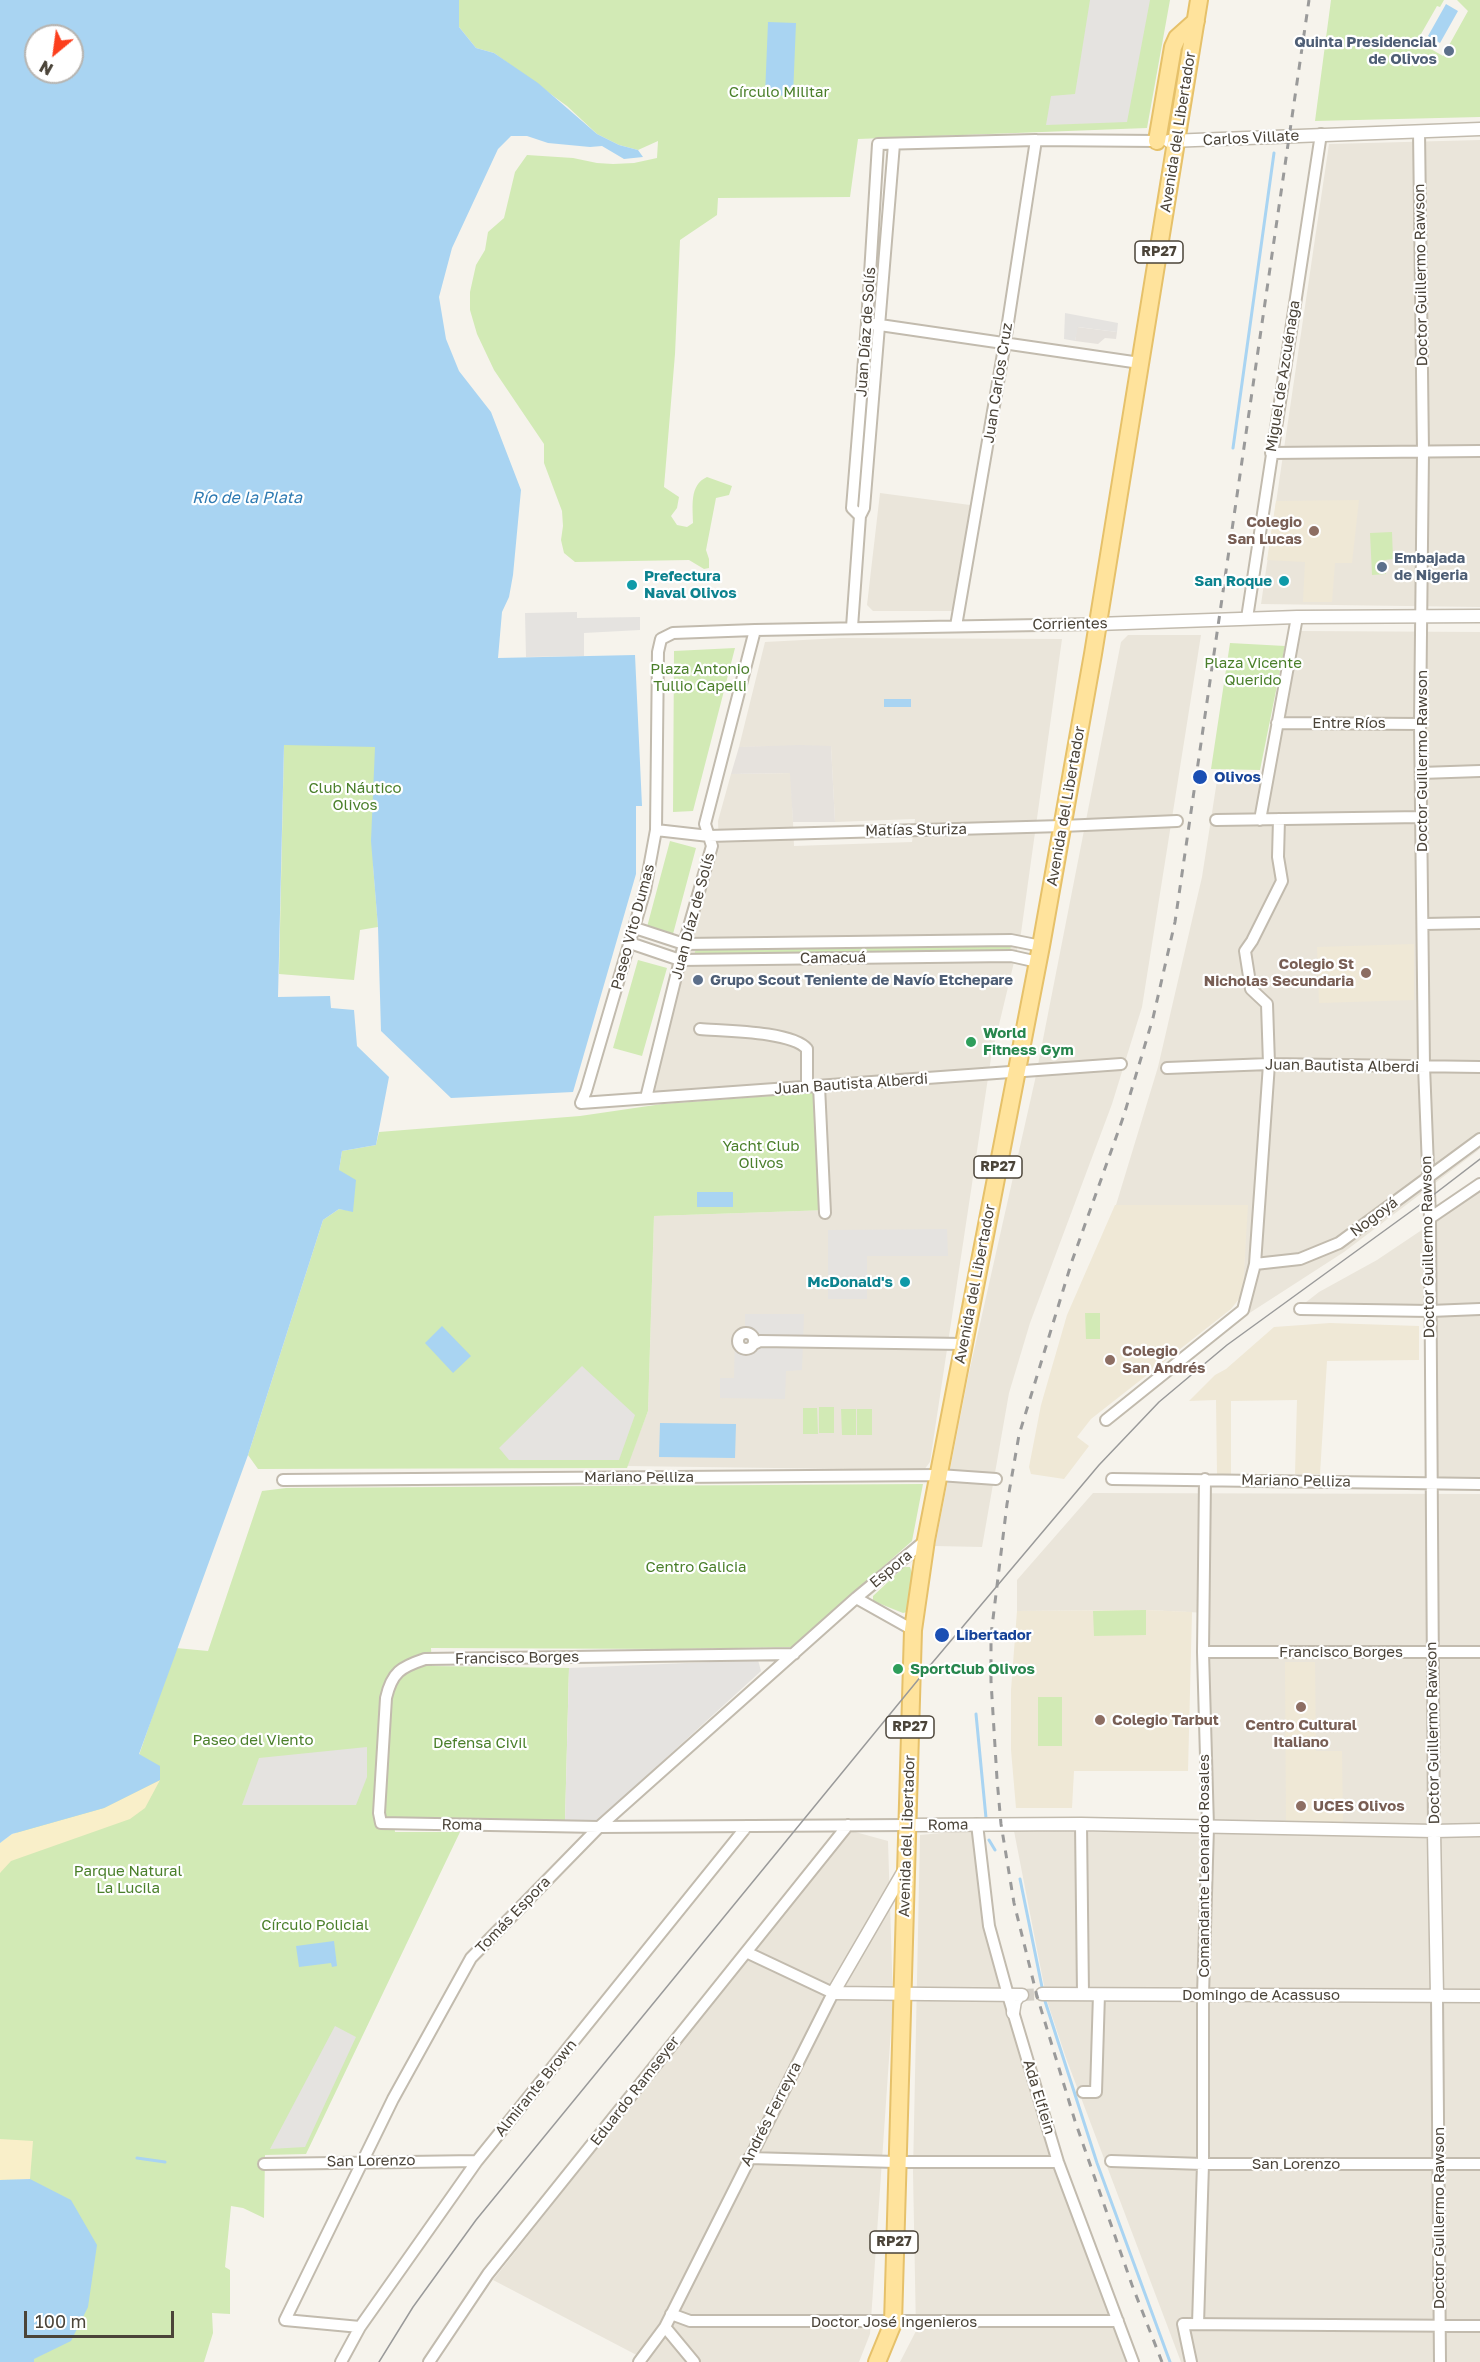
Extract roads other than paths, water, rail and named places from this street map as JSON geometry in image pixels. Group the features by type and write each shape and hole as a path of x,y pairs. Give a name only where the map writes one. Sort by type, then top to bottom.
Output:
{"main road":[{"name":"Avenida del Libertador","path":"877,2362 893,2323 913,1630 926,1540 1017,1072 1062,826 1199,0"},
{"path":"1157,141 1173,47 1196,21"}],"street":[{"name":"Carlos Villate","path":"878,144 1036,140 1177,141 1480,129"},
{"name":"Doctor Guillermo Rawson","path":"1419,131 1423,452 1420,724 1424,1066 1430,1218 1440,2362"},
{"name":"Miguel de Azcuénaga","path":"1247,618 1321,135"},
{"name":"Juan Carlos Cruz","path":"957,626 1005,342 1036,140"},
{"name":"Juan Díaz de Solís","path":"860,516 852,508 878,144"},
{"name":"Juan Díaz de Solís","path":"852,627 894,144"},
{"path":"867,323 1140,363"},
{"path":"1271,453 1480,451"},
{"name":"Corrientes","path":"661,639 673,633 852,627 1097,624 1297,617 1480,616"},
{"path":"1260,820 1297,617"},
{"name":"Juan Díaz de Solís","path":"646,1098 684,944 712,846 705,824 755,630"},
{"name":"Paseo Vito Dumas","path":"581,1102 645,890 656,830 658,652 661,639"},
{"name":"Entre Ríos","path":"1277,723 1420,724"},
{"path":"1421,773 1480,771"},
{"path":"1216,820 1422,817"},
{"path":"1106,1419 1243,1310 1255,1264 1269,1064 1267,1004 1251,989 1245,951 1282,881 1278,857 1279,819"},
{"name":"Matías Sturiza","path":"656,830 709,836 1177,821"},
{"path":"1424,924 1480,924"},
{"name":"Camacuá","path":"634,928 684,944 1011,940 1039,954"},
{"path":"941,957 942,941"},
{"name":"Camacuá","path":"630,943 680,960 1039,954"},
{"path":"783,943 783,958"},
{"path":"700,1029 775,1034 802,1044 807,1049 807,1087"},
{"name":"Juan Bautista Alberdi","path":"581,1102 1121,1064"},
{"name":"Juan Bautista Alberdi","path":"1167,1068 1269,1064 1480,1067"},
{"path":"819,1086 825,1213"},
{"name":"Nogoyá","path":"1255,1264 1300,1258 1339,1243 1480,1138"},
{"path":"1430,1218 1480,1184"},
{"path":"1300,1309 1430,1311 1480,1309"},
{"path":"756,1340 963,1344"},
{"name":"Mariano Pelliza","path":"283,1480 939,1475 996,1479"},
{"name":"Mariano Pelliza","path":"1112,1479 1480,1484"},
{"name":"Comandante Leonardo Rosales","path":"1198,2324 1208,1827 1203,1652 1205,1479"},
{"name":"Espora","path":"856,1598 926,1540"},
{"path":"856,1598 913,1630"},
{"name":"Tomás Espora","path":"360,2327 285,2320 403,2080 471,1958 598,1827 856,1598"},
{"name":"Francisco Borges","path":"1203,1652 1480,1652"},
{"name":"Francisco Borges","path":"381,1823 379,1813 386,1698 389,1684 398,1671 410,1664 425,1659 794,1654"},
{"name":"Roma","path":"381,1823 598,1827 1081,1824 1480,1830"},
{"path":"977,1824 989,1926 1014,1992 1013,2013"},
{"path":"1081,1824 1083,1994"},
{"name":"Eduardo Ramseyer","path":"429,2362 467,2302 488,2274 848,1825"},
{"name":"Almirante Brown","path":"341,2362 360,2327 477,2161 747,1826"},
{"name":"Andrés Ferreyra","path":"639,2362 665,2327 833,1993 906,1868"},
{"path":"746,1952 833,1993 1014,1992"},
{"name":"Domingo de Acassuso","path":"1042,1994 1480,1996"},
{"path":"1083,2092 1096,2092 1099,1994"},
{"name":"Ada Elflein","path":"1013,2013 1058,2162 1133,2362"},
{"path":"749,2158 896,2162 1058,2162"},
{"name":"San Lorenzo","path":"264,2164 477,2161"},
{"name":"San Lorenzo","path":"1112,2161 1203,2164 1480,2164"},
{"name":"Doctor José Ingenieros","path":"671,2314 690,2321 893,2323 1118,2321"},
{"path":"1191,2362 1183,2324 1480,2326"},
{"path":"665,2327 694,2362"}],"water":[{"name":"Río de la Plata","path":"0,0 459,0 459,27 476,48 494,53 538,83 597,134 619,145 638,150 643,157 624,159 602,146 548,143 527,136 511,136 498,149 452,248 439,297 446,339 459,371 491,412 521,490 513,575 509,597 502,612 498,658 635,655 642,806 636,806 636,874 573,1092 451,1098 381,1031 378,927 371,841 375,747 284,745 278,997 330,996 331,1008 354,1010 357,1046 389,1077 376,1145 342,1151 339,1170 356,1180 353,1212 339,1209 323,1220 248,1455 139,1754 160,1766 160,1780 104,1808 12,1834 0,1843"},
{"path":"1446,4 1458,11 1440,43 1428,36"},
{"path":"768,22 796,23 793,96 765,95"},
{"path":"884,699 911,699 911,707 884,707"},
{"path":"697,1192 733,1192 733,1207 697,1207"},
{"path":"442,1326 471,1356 453,1373 425,1343"},
{"path":"660,1423 736,1424 735,1458 659,1457"},
{"path":"334,1941 337,1966 332,1967 331,1963 299,1967 296,1946"},
{"path":"30,2179 71,2200 97,2245 88,2307 71,2341 34,2359 34,2362 0,2362 0,2180"}],"waterway":[{"path":"1233,448 1274,153"},
{"path":"976,1714 986,1818"},
{"path":"989,1840 995,1850"},
{"path":"1020,1879 1043,1992"},
{"path":"1044,1998 1097,2163 1170,2362"},
{"path":"137,2158 165,2162"}],"tunnel":[{"path":"1022,1995 1042,1994"}],"tram line":[{"path":"379,2362 413,2307 476,2220 922,1675 1099,1465 1159,1402 1227,1345 1480,1159"}],"railway":[{"path":"1162,2362 1132,2285 1075,2121 1037,1996 1014,1903 1001,1824 997,1779 991,1681 991,1635 1007,1504 1019,1435 1072,1261 1124,1115 1153,1018 1175,922 1309,0"}],"place":[{"name":"Quinta Presidencial de Olivos","path":"1449,51"},
{"name":"Colegio San Lucas","path":"1314,531"},
{"name":"Embajada de Nigeria","path":"1382,567"},
{"name":"San Roque","path":"1284,581"},
{"name":"Prefectura Naval Olivos","path":"632,585"},
{"name":"Olivos","path":"1200,777"},
{"name":"Colegio St Nicholas Secundaria","path":"1366,973"},
{"name":"Grupo Scout Teniente de Navío Etchepare","path":"698,980"},
{"name":"World Fitness Gym","path":"971,1042"},
{"name":"McDonald's","path":"905,1282"},
{"name":"Colegio San Andrés","path":"1110,1360"},
{"name":"Libertador","path":"942,1635"},
{"name":"SportClub Olivos","path":"898,1669"},
{"name":"Centro Cultural Italiano","path":"1301,1707"},
{"name":"Colegio Tarbut","path":"1100,1720"},
{"name":"UCES Olivos","path":"1301,1806"}],"park label":[{"name":"Círculo Militar","path":"779,92"},
{"name":"Plaza Vicente Querido","path":"1253,672"},
{"name":"Plaza Antonio Tullio Capelli","path":"700,678"},
{"name":"Club Náutico Olivos","path":"355,796"},
{"name":"Yacht Club Olivos","path":"761,1154"},
{"name":"Centro Galicia","path":"696,1567"},
{"name":"Paseo del Viento","path":"253,1740"},
{"name":"Defensa Civil","path":"480,1743"},
{"name":"Parque Natural La Lucila","path":"128,1880"},
{"name":"Círculo Policial","path":"315,1925"}]}
